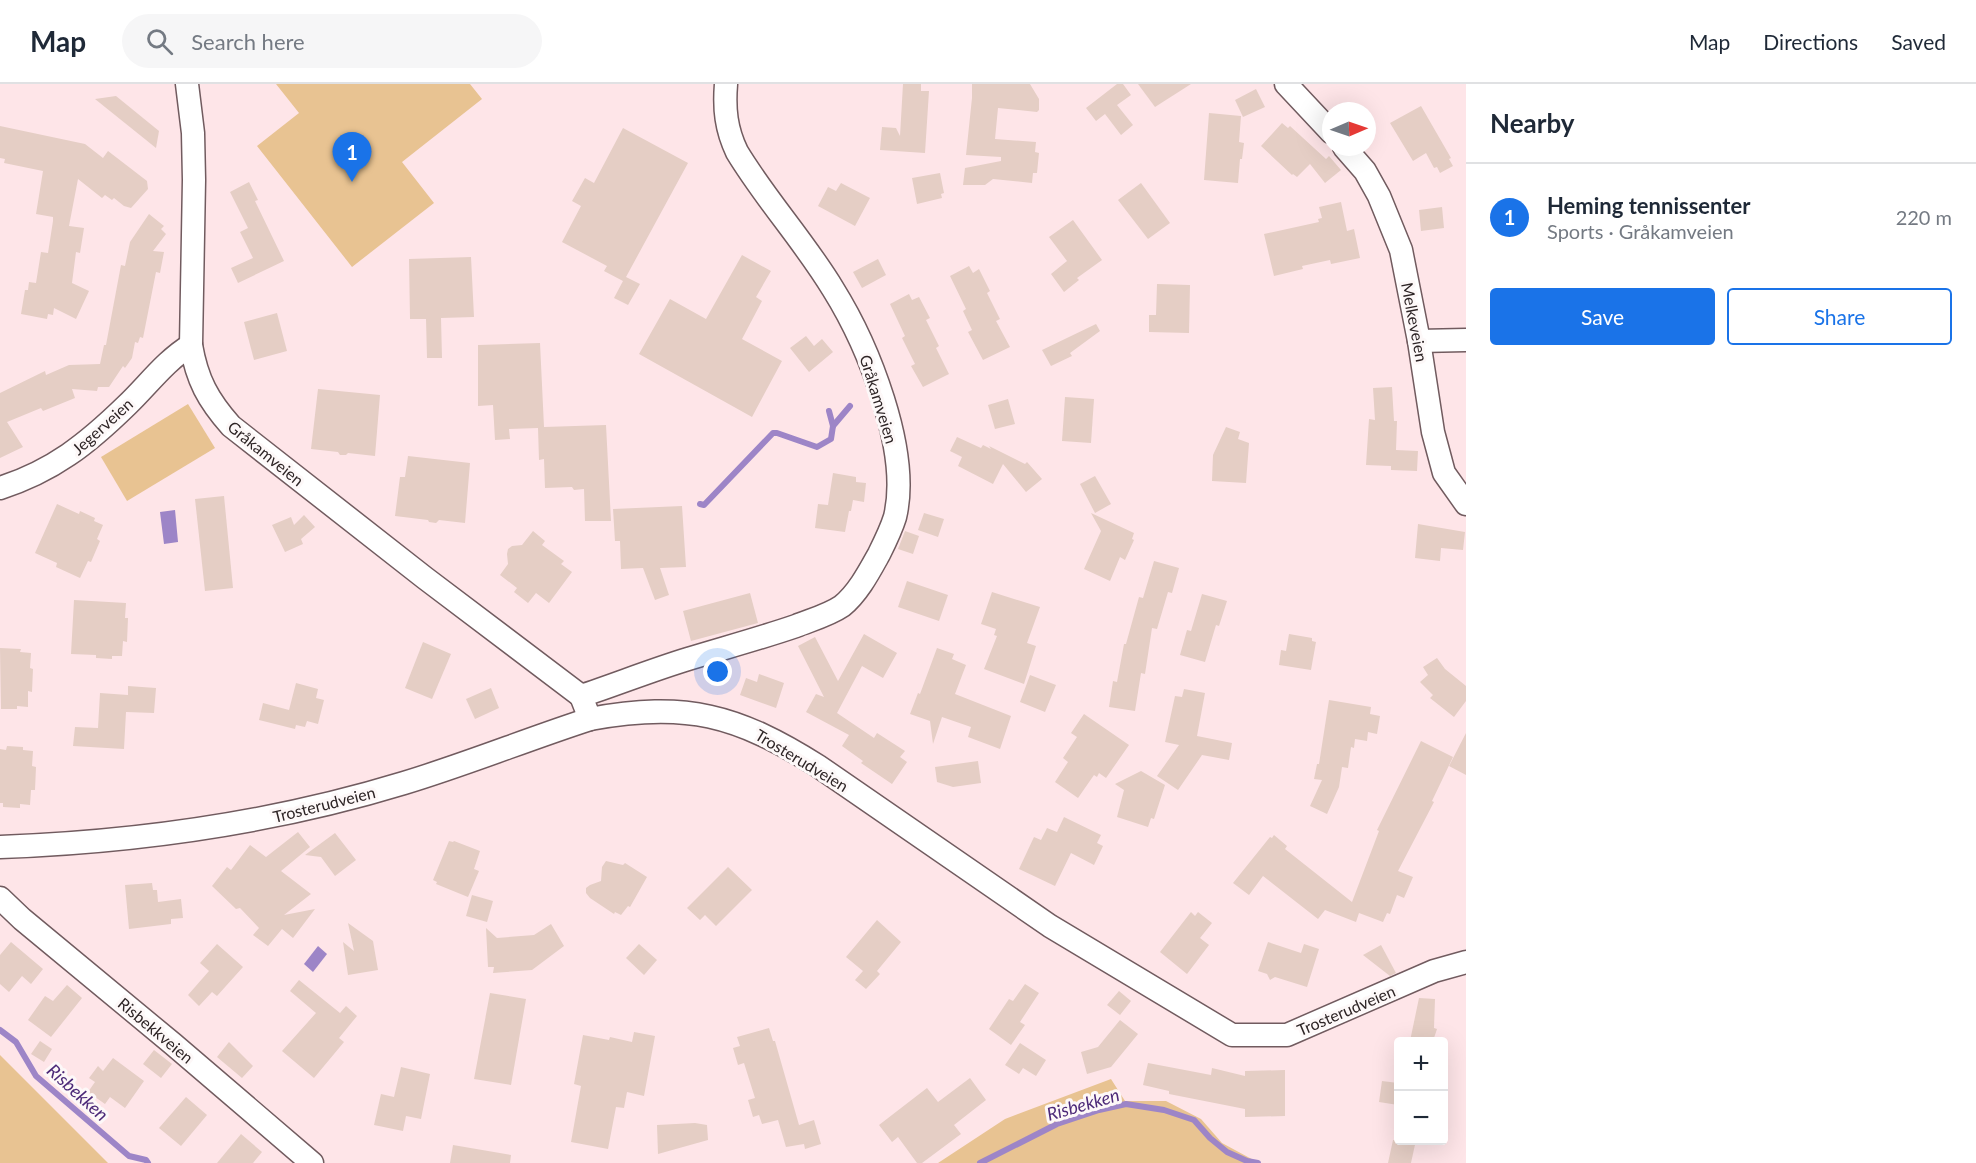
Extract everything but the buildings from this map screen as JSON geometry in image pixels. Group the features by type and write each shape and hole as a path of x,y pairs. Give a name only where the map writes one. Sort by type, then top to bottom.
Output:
{"street":[{"name":"Gråkamveien","path":"187,84 193,133 194,180 190,345 194,367 216,409 231,426 416,571 581,696 686,660 770,635 810,621 841,606 861,584 874,563 895,517 897,469 894,444 887,415 863,348 834,290 736,152 730,139 726,120 726,84"},
{"path":"1286,84 1322,122"},
{"name":"Melkeveien","path":"1352,156 1365,171 1379,196 1401,250 1419,341 1433,432 1444,473 1466,504"},
{"path":"1419,341 1466,339"},
{"name":"Jegerveien","path":"0,488 46,470 70,455 127,405 166,363 190,345"},
{"path":"581,696 590,719"},
{"name":"Trosterudveien","path":"0,847 94,842 234,824 283,815 405,783 590,719 620,713 655,710 686,712 735,723 758,732 818,766 1050,926 1232,1035 1287,1035 1434,971 1466,962"},
{"name":"Risbekkveien","path":"0,898 312,1163"}],"shaded area":[{"path":"276,84 470,84 482,99 402,162 434,203 352,267 257,146 299,113"},
{"path":"188,404 215,448 127,501 101,457"},
{"path":"175,510 178,542 164,544 160,512"},
{"path":"318,946 327,954 313,972 304,964"},
{"path":"0,1055 108,1163 0,1163"},
{"path":"1111,1079 1125,1101 1166,1101 1201,1119 1222,1143 1259,1163 938,1163 1005,1119"}],"waterway":[{"path":"700,504 704,505 773,433 817,447 831,439 833,426 850,406"},
{"path":"829,411 833,426"},
{"name":"Risbekken","path":"0,1030 16,1042 36,1076 129,1156 146,1160 148,1163"},
{"name":"Risbekken","path":"980,1163 1057,1124 1126,1104 1164,1110 1194,1120 1227,1152 1258,1163"}],"place":[{"name":"Heming tennissenter","path":"352,182"}]}
